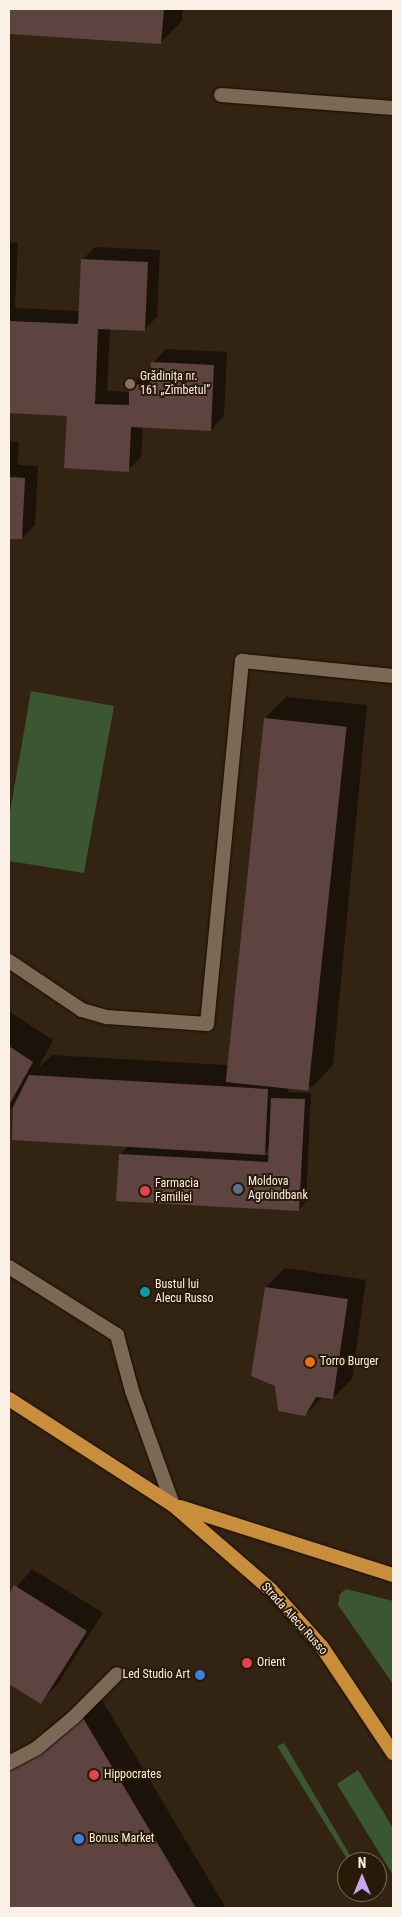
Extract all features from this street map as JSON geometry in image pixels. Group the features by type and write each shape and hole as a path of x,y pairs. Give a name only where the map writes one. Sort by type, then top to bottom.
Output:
{"main road":[{"name":"Strada Alecu Russo","path":"9,1399 173,1505 271,1590 315,1640 393,1753"},
{"name":"Strada Alecu Russo","path":"173,1505 393,1575"}],"lane":[{"path":"221,95 393,108"},
{"path":"9,961 82,1010 107,1017 207,1024 242,661 393,676"},
{"name":"Strada Alecu Russo","path":"9,1267 117,1335 132,1391 173,1505"},
{"path":"9,1763 37,1748 73,1718 116,1674"}],"green space":[{"path":"31,691 114,706 84,873 9,861 9,818"},
{"path":"346,1589 393,1601 393,1684 338,1605 340,1594"},
{"path":"284,1743 348,1852 343,1852 277,1746"},
{"path":"358,1770 393,1828 393,1875 387,1865 387,1852 379,1852 337,1784"}],"building":[{"path":"9,9 164,9 161,44 9,34"},
{"path":"81,259 148,262 145,331 98,329 95,404 129,405 129,384 150,385 151,362 214,365 211,431 131,427 129,472 64,468 67,416 9,413 9,321 78,324"},
{"path":"9,477 25,478 22,539 9,539"},
{"path":"264,718 347,727 308,1091 226,1082"},
{"path":"9,1046 33,1062 9,1105"},
{"path":"29,1075 268,1089 265,1155 12,1140 13,1107"},
{"path":"271,1098 305,1099 299,1211 116,1201 119,1154 268,1162"},
{"path":"265,1287 348,1299 333,1399 316,1397 305,1416 278,1411 275,1386 251,1376"},
{"path":"14,1585 87,1631 41,1704 9,1684 9,1594"},
{"path":"83,1718 196,1908 9,1908 9,1768 32,1744"}],"place":[{"name":"Grădinița nr. 161 „Zîmbetul”","path":"130,384"},
{"name":"Moldova Agroindbank","path":"238,1189"},
{"name":"Farmacia Familiei","path":"145,1191"},
{"name":"Bustul lui Alecu Russo","path":"145,1292"},
{"name":"Torro Burger","path":"310,1362"},
{"name":"Orient","path":"247,1663"},
{"name":"Led Studio Art","path":"200,1675"},
{"name":"Hippocrates","path":"94,1775"},
{"name":"Bonus Market","path":"79,1839"}]}
